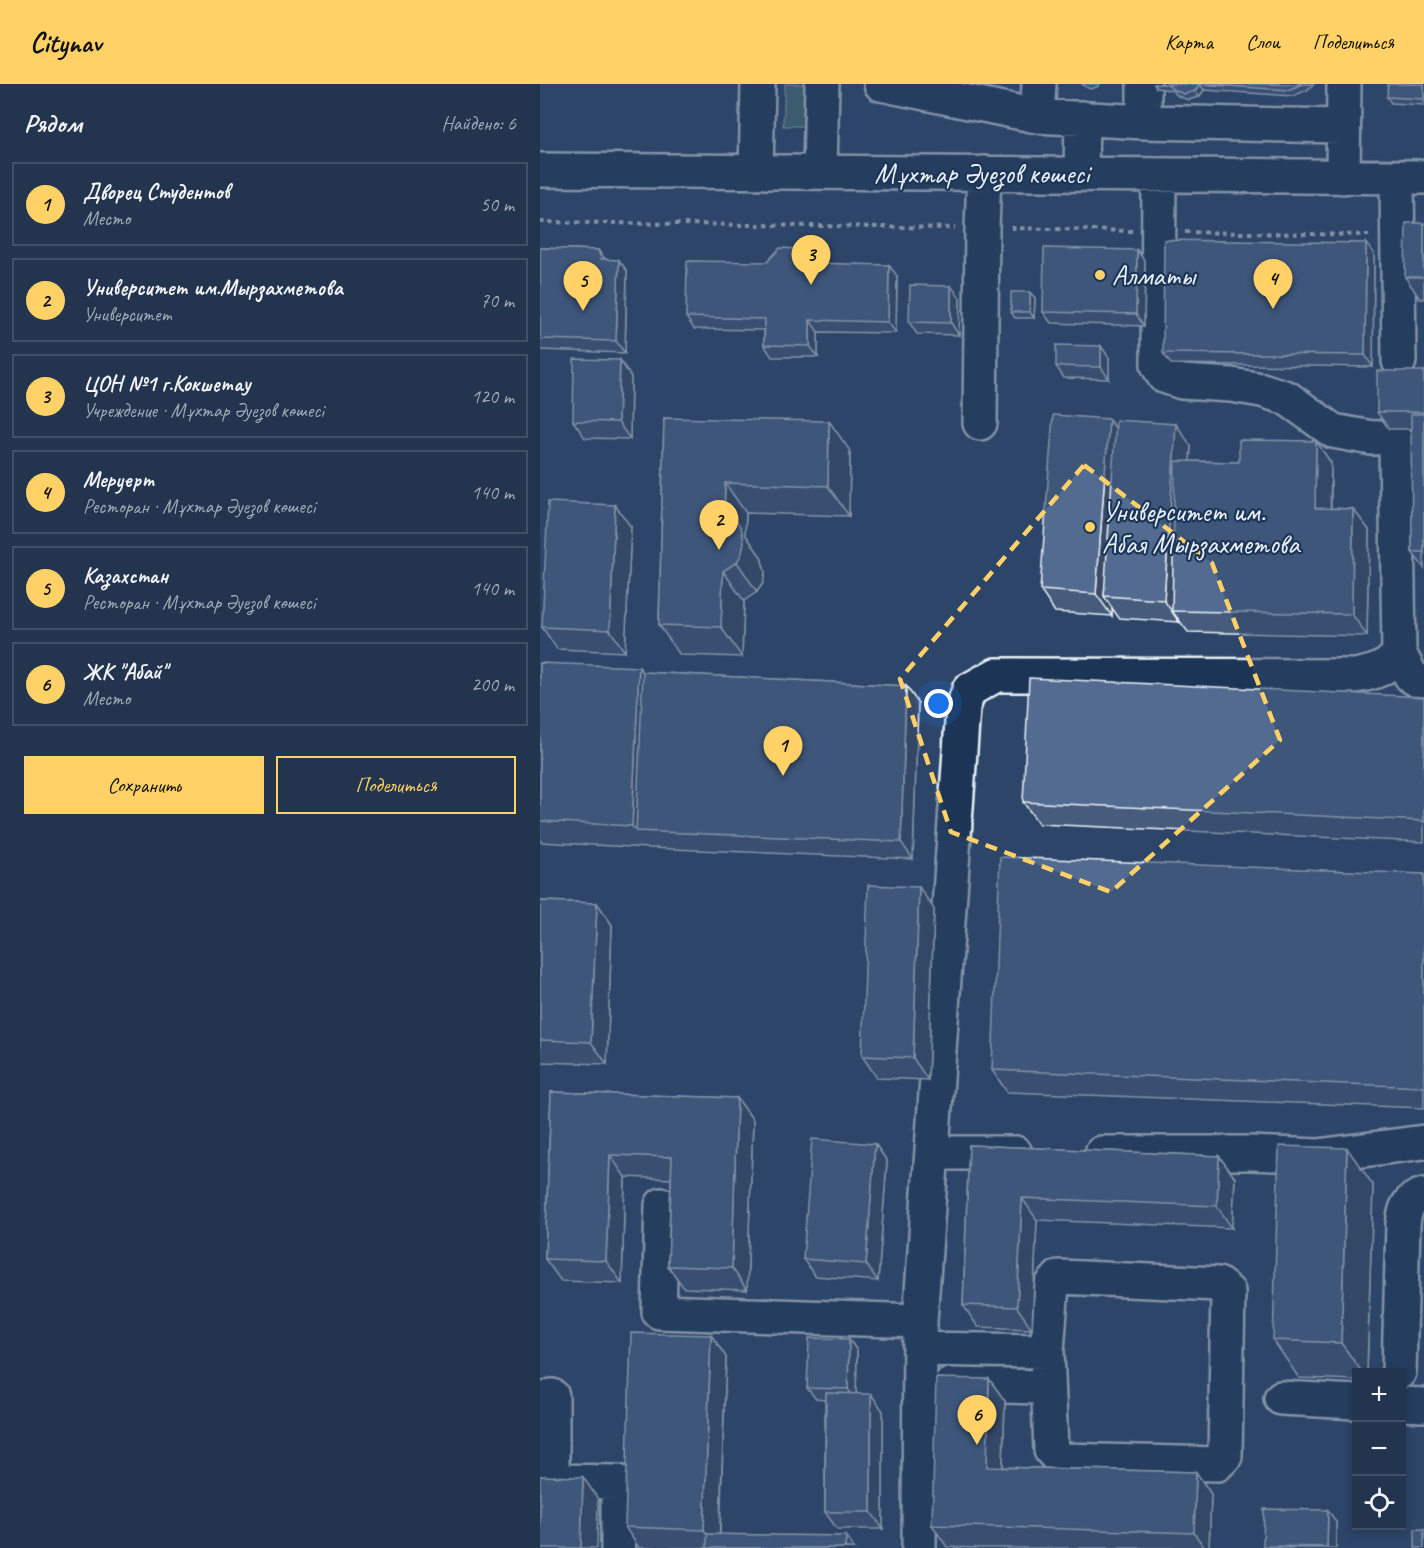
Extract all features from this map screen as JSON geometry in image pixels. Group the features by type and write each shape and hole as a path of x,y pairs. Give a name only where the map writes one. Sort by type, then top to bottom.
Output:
{"street":[{"path":"756,172 758,84"},
{"path":"820,172 822,84"},
{"path":"881,84 1037,116 1144,122 1342,126"},
{"path":"1037,116 1039,84"},
{"path":"1144,84 1144,122"},
{"path":"1342,177 1344,84"},
{"path":"1081,174 1082,118"},
{"name":"Мұхтар Әуезов көшесі","path":"540,170 1410,177"},
{"path":"980,423 984,173"},
{"path":"1159,175 1158,365 1164,376 1182,382 1231,385 1262,390 1287,398 1333,431 1372,438 1390,437 1395,440 1399,653 1411,676 1424,684"},
{"path":"1399,361 1411,314 1410,177"},
{"path":"919,1548 920,1335 963,708 969,690 996,675 1355,676 1381,669 1392,663 1399,653"},
{"path":"1076,1153 1251,1153 1318,1156 1424,1142"},
{"path":"933,1153 1040,1153"},
{"path":"1399,1368 1404,1214 1407,1205 1415,1197 1424,1195"},
{"path":"662,1205 659,1312 920,1335 1047,1350"},
{"path":"1059,1277 1218,1284 1228,1292 1225,1456 1217,1464 1060,1460 1051,1450 1047,1350 1052,1285 1059,1277"},
{"path":"920,1385 1047,1387"},
{"path":"552,1396 552,1481 618,1482 618,1548"},
{"path":"1281,1398 1352,1402"},
{"path":"1406,1404 1424,1405"}],"highlighted area":[{"path":"1084,465 1212,563 1280,740 1111,892 951,832 900,679"}],"green space":[{"path":"785,84 813,84 811,126 783,126"}],"building":[{"path":"1167,84 1200,84 1195,91 1184,94"},
{"path":"1200,84 1302,84 1288,90"},
{"path":"1388,84 1424,84 1424,99 1387,97"},
{"path":"1406,223 1424,223 1424,277 1405,277"},
{"path":"1164,240 1366,243 1365,355 1163,353"},
{"path":"540,248 598,250 601,259 619,260 616,341 540,339"},
{"path":"780,248 799,249 810,263 889,265 888,322 810,320 810,346 764,345 765,319 686,317 687,261 767,262"},
{"path":"1044,248 1137,250 1136,314 1043,312"},
{"path":"910,285 951,286 951,323 909,322"},
{"path":"1011,292 1030,292 1030,312 1011,312"},
{"path":"1056,345 1101,346 1101,367 1056,366"},
{"path":"574,359 620,360 618,422 573,421"},
{"path":"1377,371 1424,371 1424,412 1377,412"},
{"path":"1411,414 1424,414 1424,552 1412,552"},
{"name":"Университет им. Абая Мырзахметова","path":"1053,415 1109,419 1096,594 1040,590"},
{"path":"664,418 829,421 828,486 725,483 724,513 734,518 741,527 744,542 737,562 723,571 721,627 659,625"},
{"path":"1116,420 1176,424 1164,600 1104,596"},
{"path":"1239,440 1316,441 1315,508 1353,509 1352,614 1172,611 1175,461 1239,462"},
{"path":"548,502 615,505 610,630 542,627"},
{"path":"540,663 639,667 632,826 540,821"},
{"path":"643,672 906,686 901,842 636,831"},
{"path":"1029,678 1424,697 1424,821 1023,802"},
{"path":"1000,857 1424,874 1424,1087 992,1070"},
{"path":"868,885 919,887 913,1058 862,1056"},
{"path":"540,901 597,903 591,1042 540,1040"},
{"path":"551,1092 737,1098 732,1268 668,1266 672,1157 610,1155 606,1261 545,1259"},
{"path":"812,1139 875,1144 866,1264 803,1259"},
{"path":"969,1145 1219,1156 1217,1206 1022,1198 1017,1307 963,1305"},
{"path":"1279,1146 1347,1148 1341,1343 1273,1340"},
{"path":"631,1333 711,1335 704,1530 625,1527"},
{"path":"809,1338 849,1339 848,1389 807,1388"},
{"path":"936,1378 989,1379 987,1467 1196,1472 1194,1533 932,1525"},
{"path":"826,1393 871,1394 871,1512 825,1512"},
{"path":"540,1476 583,1477 581,1548 540,1548"},
{"path":"1264,1509 1328,1510 1327,1547 1263,1546"},
{"path":"1415,1529 1424,1529 1424,1548 1415,1548"},
{"path":"707,1534 846,1536 845,1548 707,1548"}],"place":[{"name":"Алматы","path":"1100,275"},
{"name":"ЦОН №1 г.Кокшетау","path":"811,285"},
{"name":"Меруерт","path":"1273,309"},
{"name":"Казахстан","path":"583,311"},
{"name":"Университет им. Абая Мырзахметова","path":"1090,527"},
{"name":"Университет им.Мырзахметова","path":"719,550"},
{"name":"Дворец Студентов","path":"783,776"},
{"name":"ЖК \"Абай\"","path":"977,1445"}]}
